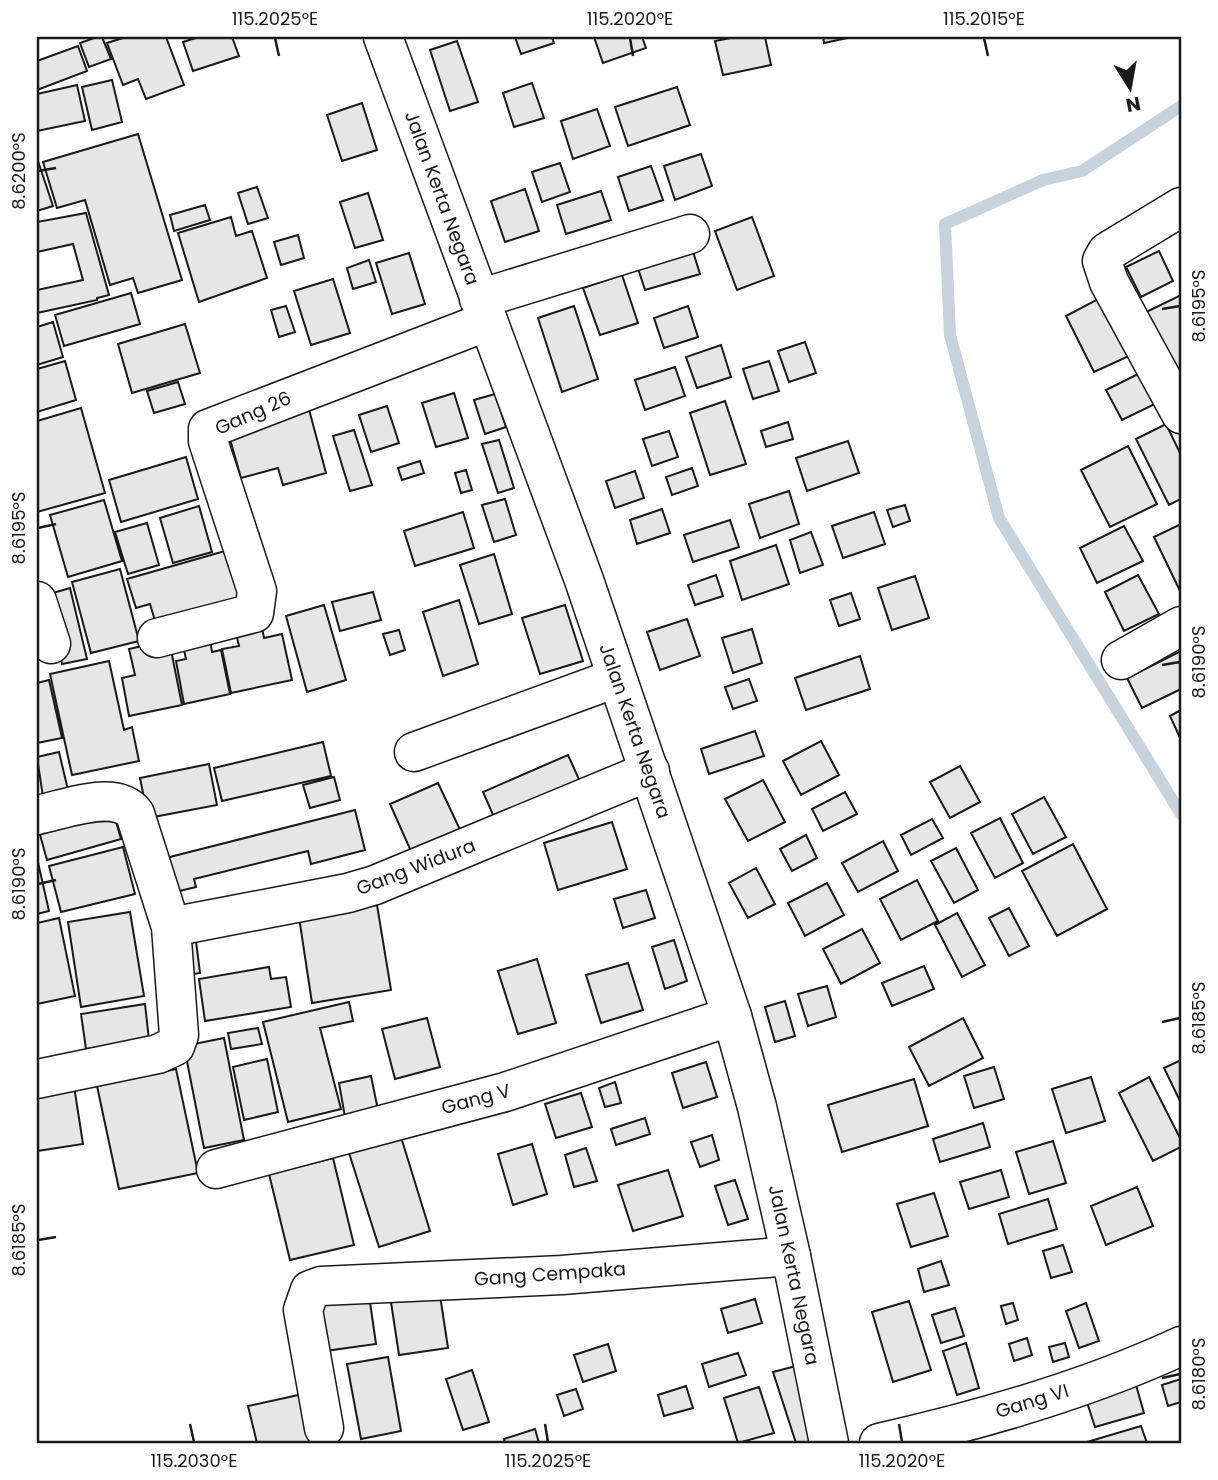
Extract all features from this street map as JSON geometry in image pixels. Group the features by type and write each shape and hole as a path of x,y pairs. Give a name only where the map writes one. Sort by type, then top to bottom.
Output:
{"street":[{"name":"Jalan Kerta Negara","path":"383,37 584,580 732,1016 791,1256 829,1443"},
{"path":"1181,207 1107,252 1102,261 1110,282 1181,414"},
{"path":"483,310 690,234"},
{"name":"Gang 26","path":"157,638 254,613 257,603 257,591 208,440 208,429 483,310"},
{"path":"37,601 51,644"},
{"path":"1121,660 1181,625"},
{"path":"414,752 616,678"},
{"name":"Gang Widura","path":"172,927 348,894 375,886 650,771"},
{"path":"37,815 106,802 130,806 135,814 172,927 179,1035 175,1046 158,1054 37,1079"},
{"name":"Gang V","path":"216,1168 505,1092 732,1016"},
{"name":"Gang Cempaka","path":"324,1428 303,1310 310,1290 321,1286 562,1275 791,1256"},
{"name":"Gang VI","path":"879,1443 1003,1410 1130,1370 1181,1346"}],"building":[{"path":"102,37 111,59 89,67 80,43"},
{"path":"126,37 166,37 184,85 146,99 138,79 123,85 107,43"},
{"path":"199,37 232,37 239,56 193,71 183,42"},
{"path":"515,37 552,37 554,43 521,54"},
{"path":"594,37 642,37 646,48 603,63"},
{"path":"736,37 765,37 771,65 723,75 715,41"},
{"path":"823,37 852,37 824,43"},
{"path":"457,41 478,102 450,111 430,50"},
{"path":"78,46 87,71 37,90 37,61"},
{"path":"112,80 122,122 92,130 82,87"},
{"path":"532,83 544,118 514,127 503,93"},
{"path":"77,85 85,121 37,131 37,94"},
{"path":"677,87 690,125 628,146 615,107"},
{"path":"362,103 377,150 342,161 327,115"},
{"path":"597,109 610,146 573,159 561,121"},
{"path":"138,134 182,280 138,293 133,278 110,285 85,200 57,208 43,162"},
{"path":"701,154 712,186 675,200 664,166"},
{"path":"37,158 53,206 37,211"},
{"path":"560,163 570,192 542,202 532,172"},
{"path":"651,166 663,200 629,211 618,177"},
{"path":"257,187 268,218 248,224 238,193"},
{"path":"525,189 539,231 505,242 491,201"},
{"path":"601,191 611,220 566,234 557,205"},
{"path":"368,193 383,240 355,248 340,202"},
{"path":"205,205 210,220 174,231 170,215"},
{"path":"86,213 109,295 37,313 37,290 83,280 73,244 37,252 37,222"},
{"path":"231,217 236,236 252,231 267,278 199,302 178,233"},
{"path":"752,217 774,276 737,290 715,231"},
{"path":"298,235 304,258 281,265 274,242"},
{"path":"690,242 700,274 645,290 635,259"},
{"path":"1159,251 1173,281 1141,297 1126,267"},
{"path":"409,253 425,304 392,314 376,263"},
{"path":"369,260 376,282 353,289 347,268"},
{"path":"622,275 638,323 600,335 583,288"},
{"path":"333,279 350,333 311,345 294,291"},
{"path":"131,293 140,324 64,346 55,315"},
{"path":"1181,295 1181,386 1138,316"},
{"path":"1100,298 1129,356 1094,372 1066,316"},
{"path":"286,306 295,332 279,337 271,310"},
{"path":"574,306 598,379 562,392 538,318"},
{"path":"688,306 698,337 664,348 654,318"},
{"path":"53,322 63,357 37,365 37,327"},
{"path":"185,324 200,373 132,393 118,344"},
{"path":"805,342 816,373 789,382 778,351"},
{"path":"721,345 731,377 697,388 686,357"},
{"path":"65,361 76,400 37,412 37,369"},
{"path":"769,361 779,391 753,399 743,369"},
{"path":"675,367 685,396 645,410 635,380"},
{"path":"1144,371 1159,402 1122,420 1106,390"},
{"path":"178,382 185,404 154,413 147,391"},
{"path":"454,393 468,438 436,447 422,403"},
{"path":"495,394 506,427 485,434 474,400"},
{"path":"725,401 746,464 710,475 690,413"},
{"path":"307,402 326,473 283,485 278,468 241,478 228,432"},
{"path":"387,406 399,443 371,452 359,415"},
{"path":"81,408 105,493 37,512 37,421"},
{"path":"788,422 793,439 766,447 761,431"},
{"path":"1166,424 1181,455 1181,499 1169,505 1136,439"},
{"path":"354,430 372,485 350,491 333,436"},
{"path":"669,431 678,457 652,466 643,439"},
{"path":"499,440 514,488 498,493 482,444"},
{"path":"848,441 859,473 807,491 796,458"},
{"path":"1128,446 1157,504 1110,527 1081,470"},
{"path":"186,457 198,499 121,522 109,480"},
{"path":"420,461 424,473 402,480 398,468"},
{"path":"692,468 698,486 672,495 666,477"},
{"path":"466,470 472,490 461,493 455,473"},
{"path":"635,471 644,498 615,508 606,481"},
{"path":"789,491 799,524 760,538 749,504"},
{"path":"505,499 516,535 494,542 482,505"},
{"path":"104,500 122,561 68,577 50,515"},
{"path":"905,505 910,521 893,527 887,510"},
{"path":"199,506 212,552 173,563 160,518"},
{"path":"662,509 670,533 637,544 630,520"},
{"path":"463,512 474,548 415,566 404,531"},
{"path":"874,512 885,544 843,558 832,526"},
{"path":"730,520 739,547 693,562 684,535"},
{"path":"147,523 159,565 128,574 115,532"},
{"path":"1181,524 1181,593 1154,537"},
{"path":"1124,526 1143,561 1097,583 1080,548"},
{"path":"811,532 823,565 800,573 790,540"},
{"path":"776,545 789,584 742,600 730,561"},
{"path":"239,547 256,602 158,631 150,604 136,608 127,579"},
{"path":"494,554 512,614 479,624 460,565"},
{"path":"120,569 139,641 91,653 72,582"},
{"path":"716,575 723,596 695,605 688,585"},
{"path":"1138,575 1159,614 1124,631 1105,592"},
{"path":"915,576 929,618 892,630 878,588"},
{"path":"70,588 87,659 62,664 46,595"},
{"path":"373,592 381,620 340,631 332,602"},
{"path":"851,593 860,619 839,626 830,600"},
{"path":"459,600 478,664 443,676 423,612"},
{"path":"324,605 346,680 307,692 286,616"},
{"path":"565,605 583,661 540,674 522,618"},
{"path":"687,619 700,656 660,670 647,632"},
{"path":"262,628 264,638 282,634 292,680 231,693 222,649 239,646 236,633"},
{"path":"752,629 762,663 733,673 722,638"},
{"path":"399,630 405,650 390,655 383,634"},
{"path":"169,640 182,705 129,716 122,678 135,675 129,649"},
{"path":"210,640 212,652 221,650 230,694 184,704 176,661 186,659 183,645"},
{"path":"1181,651 1181,689 1142,708 1127,678"},
{"path":"860,656 870,689 806,710 795,678"},
{"path":"109,661 124,730 132,727 139,761 72,775 50,674"},
{"path":"749,679 757,701 733,709 725,687"},
{"path":"49,680 62,738 37,743 37,683"},
{"path":"1181,710 1181,740 1170,716"},
{"path":"755,731 764,756 709,774 701,749"},
{"path":"821,741 839,775 801,795 783,761"},
{"path":"323,742 331,776 222,801 214,768"},
{"path":"59,752 68,790 43,797 37,757"},
{"path":"568,755 582,786 497,824 483,792"},
{"path":"209,764 217,805 148,818 140,778"},
{"path":"960,766 980,802 950,818 930,782"},
{"path":"334,777 340,800 310,808 303,785"},
{"path":"763,780 785,822 748,841 725,799"},
{"path":"438,783 463,836 414,858 390,804"},
{"path":"845,792 857,814 823,831 812,809"},
{"path":"1044,797 1066,837 1033,854 1012,814"},
{"path":"111,804 121,839 47,860 37,824"},
{"path":"355,810 365,850 311,864 308,851 194,879 196,887 167,894 158,860"},
{"path":"1000,818 1023,863 995,878 971,833"},
{"path":"932,819 943,838 911,855 901,835"},
{"path":"612,822 627,869 558,890 544,843"},
{"path":"806,835 817,858 792,871 780,849"},
{"path":"883,841 898,871 858,892 842,863"},
{"path":"1073,844 1107,909 1057,936 1022,871"},
{"path":"123,847 135,894 61,912 49,866"},
{"path":"956,848 978,890 954,903 931,861"},
{"path":"37,858 49,911 37,914"},
{"path":"756,868 775,904 748,918 729,883"},
{"path":"917,880 938,921 901,940 880,899"},
{"path":"827,883 844,915 805,936 788,903"},
{"path":"646,890 655,918 623,928 614,899"},
{"path":"377,905 391,990 312,1003 299,917"},
{"path":"1009,908 1029,946 1009,956 989,918"},
{"path":"130,912 144,996 81,1007 68,922"},
{"path":"957,913 985,965 962,977 935,925"},
{"path":"59,918 75,996 37,1004 37,923"},
{"path":"862,929 880,963 841,984 823,949"},
{"path":"674,940 687,981 665,989 652,947"},
{"path":"196,941 200,973 181,976 177,943"},
{"path":"537,959 556,1023 518,1034 498,971"},
{"path":"628,963 643,1010 601,1023 586,975"},
{"path":"924,966 934,989 892,1006 882,983"},
{"path":"269,967 271,979 286,977 291,1007 205,1021 199,979"},
{"path":"827,986 836,1017 808,1026 798,994"},
{"path":"785,1001 795,1036 775,1042 765,1007"},
{"path":"349,1002 353,1021 320,1028 341,1109 288,1122 263,1022"},
{"path":"145,1004 149,1040 86,1049 81,1014"},
{"path":"427,1018 440,1067 395,1079 382,1029"},
{"path":"963,1018 983,1058 929,1086 909,1047"},
{"path":"258,1028 262,1044 231,1049 228,1033"},
{"path":"224,1038 244,1140 204,1148 184,1046"},
{"path":"267,1059 278,1112 244,1120 233,1067"},
{"path":"1181,1060 1181,1103 1164,1068"},
{"path":"706,1062 717,1097 683,1108 672,1073"},
{"path":"994,1067 1004,1099 974,1108 964,1076"},
{"path":"176,1069 198,1173 119,1189 97,1086"},
{"path":"371,1076 378,1110 345,1117 339,1083"},
{"path":"1091,1077 1105,1121 1066,1133 1052,1089"},
{"path":"1149,1077 1181,1140 1181,1147 1153,1161 1119,1093"},
{"path":"914,1079 928,1126 842,1152 828,1105"},
{"path":"615,1082 621,1103 605,1107 599,1088"},
{"path":"74,1086 83,1144 37,1151 37,1093"},
{"path":"581,1093 592,1127 556,1138 545,1104"},
{"path":"645,1118 650,1134 616,1145 611,1129"},
{"path":"983,1123 990,1147 940,1162 933,1139"},
{"path":"712,1135 719,1160 700,1167 691,1142"},
{"path":"401,1137 430,1231 379,1247 349,1153"},
{"path":"1053,1141 1066,1183 1029,1194 1016,1152"},
{"path":"532,1144 547,1194 513,1205 498,1154"},
{"path":"586,1148 597,1181 574,1187 565,1155"},
{"path":"333,1158 354,1245 290,1260 269,1174"},
{"path":"668,1170 683,1216 633,1231 618,1185"},
{"path":"1001,1170 1009,1197 969,1209 960,1182"},
{"path":"735,1180 748,1219 728,1225 715,1186"},
{"path":"1137,1187 1153,1226 1106,1245 1091,1206"},
{"path":"934,1193 948,1236 911,1247 897,1204"},
{"path":"1048,1199 1057,1229 1008,1244 999,1214"},
{"path":"1063,1245 1072,1272 1051,1278 1043,1251"},
{"path":"941,1261 949,1285 924,1292 918,1269"},
{"path":"438,1282 448,1348 399,1355 389,1289"},
{"path":"369,1295 376,1344 325,1351 318,1302"},
{"path":"755,1299 762,1323 728,1333 721,1309"},
{"path":"909,1301 931,1370 893,1382 872,1312"},
{"path":"1013,1303 1018,1320 1006,1324 1001,1306"},
{"path":"1086,1303 1099,1341 1079,1348 1066,1311"},
{"path":"955,1308 964,1336 941,1343 932,1315"},
{"path":"1027,1338 1032,1355 1014,1361 1009,1344"},
{"path":"966,1343 979,1388 957,1395 943,1351"},
{"path":"1065,1343 1069,1357 1053,1362 1049,1347"},
{"path":"608,1344 616,1371 583,1382 574,1355"},
{"path":"738,1353 746,1375 709,1387 702,1364"},
{"path":"388,1357 401,1431 361,1439 347,1364"},
{"path":"796,1366 816,1443 796,1443 773,1372"},
{"path":"472,1370 489,1422 463,1430 446,1379"},
{"path":"1134,1378 1144,1413 1095,1427 1084,1393"},
{"path":"1181,1379 1181,1402 1168,1406 1162,1385"},
{"path":"686,1386 693,1408 664,1416 658,1395"},
{"path":"759,1387 774,1433 738,1443 724,1398"},
{"path":"576,1389 583,1409 564,1416 557,1395"},
{"path":"303,1394 315,1443 257,1443 248,1406"},
{"path":"1141,1426 1147,1443 1087,1443 1087,1442"},
{"path":"535,1429 539,1443 505,1443 504,1439"}],"waterway":[{"path":"1181,106 1082,171 1043,180 945,224 950,335 999,518 1181,814"}]}
